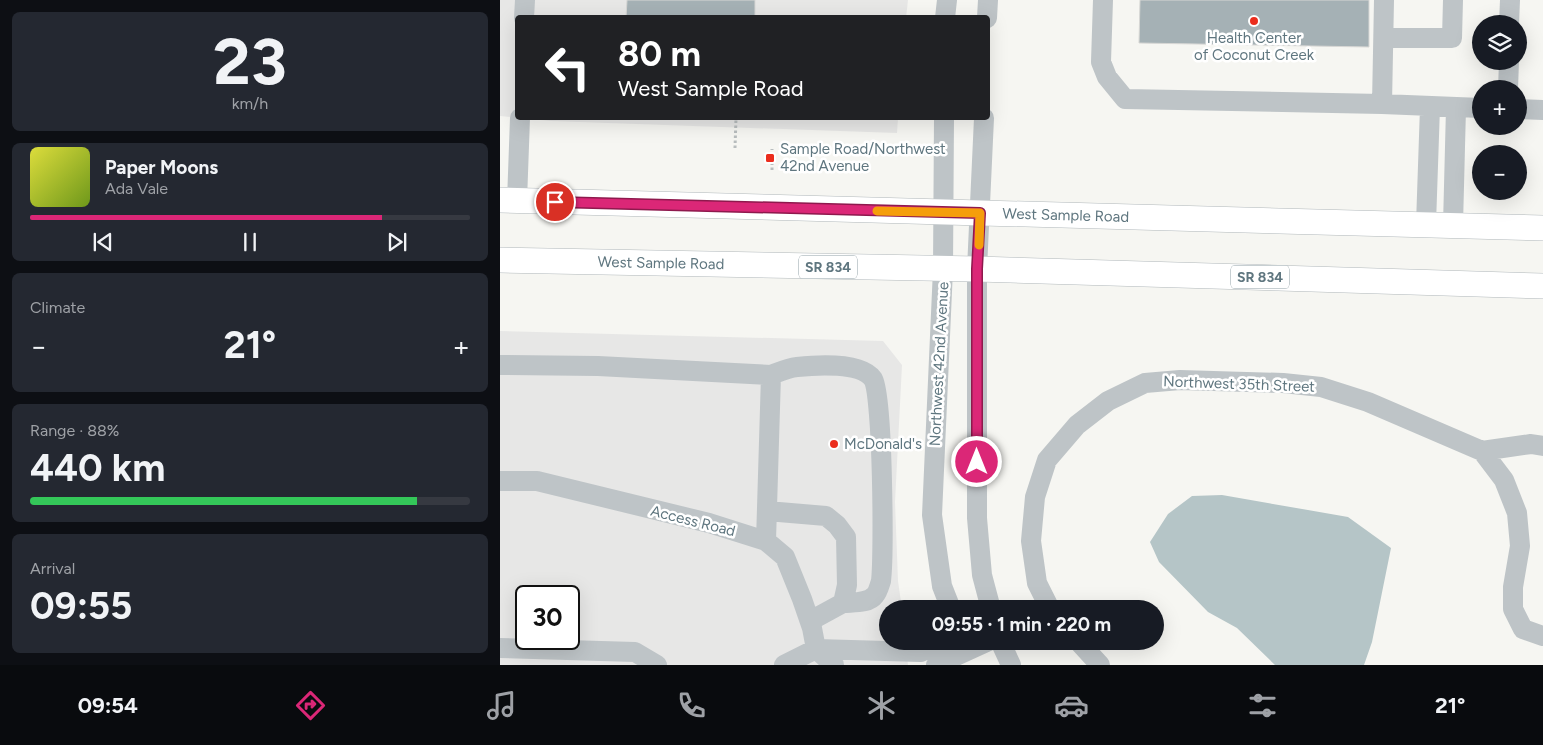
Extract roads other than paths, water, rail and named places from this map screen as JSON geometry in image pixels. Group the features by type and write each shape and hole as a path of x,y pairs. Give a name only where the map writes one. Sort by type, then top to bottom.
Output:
{"main road":[{"name":"West Sample Road","path":"508,201 1543,228"},
{"name":"West Sample Road","path":"500,260 977,269 1543,286"}],"street":[{"path":"524,15 525,0"},
{"path":"945,15 947,0"},
{"path":"988,0 988,15"},
{"path":"1103,0 1101,62 1107,78 1126,99 1382,104 1472,108"},
{"path":"1382,104 1384,0"},
{"path":"1384,38 1452,38 1453,0"},
{"path":"1509,15 1510,0"},
{"path":"1426,224 1430,107"},
{"path":"1453,225 1456,108"},
{"path":"1527,109 1543,110"},
{"path":"508,201 520,120"},
{"name":"Northwest 42nd Avenue","path":"944,120 943,269 932,515 942,586 947,600"},
{"path":"984,120 977,269 977,518 982,575 989,600"},
{"path":"500,365 598,366 771,374 796,367 849,366 863,370 873,380 880,421 881,582 876,595 863,602 843,603 810,622"},
{"path":"766,541 771,374"},
{"name":"Northwest 35th Street","path":"1046,600 1037,583 1031,541 1035,497 1047,460 1077,425 1108,401 1145,383 1180,380 1283,383 1321,387 1368,402 1482,451 1504,480 1517,513 1520,546 1513,587 1513,609 1523,628 1543,636"},
{"path":"1482,451 1532,444 1543,446"},
{"name":"Access Road","path":"500,481 537,481 710,523 766,541 785,557 810,622 816,649"},
{"path":"767,511 826,516 837,525 846,537 847,585 843,603"},
{"path":"500,648 635,652 657,665"},
{"path":"784,665 816,649 921,652 925,650"},
{"path":"816,649 834,665"},
{"path":"1004,650 1011,665"},
{"path":"1086,650 1100,665"},
{"path":"936,665 968,652"}],"place":[{"name":"Health Center of Coconut Creek","path":"1254,21"},
{"name":"Sample Road/Northwest 42nd Avenue","path":"770,158"},
{"name":"McDonald's","path":"834,444"}]}
